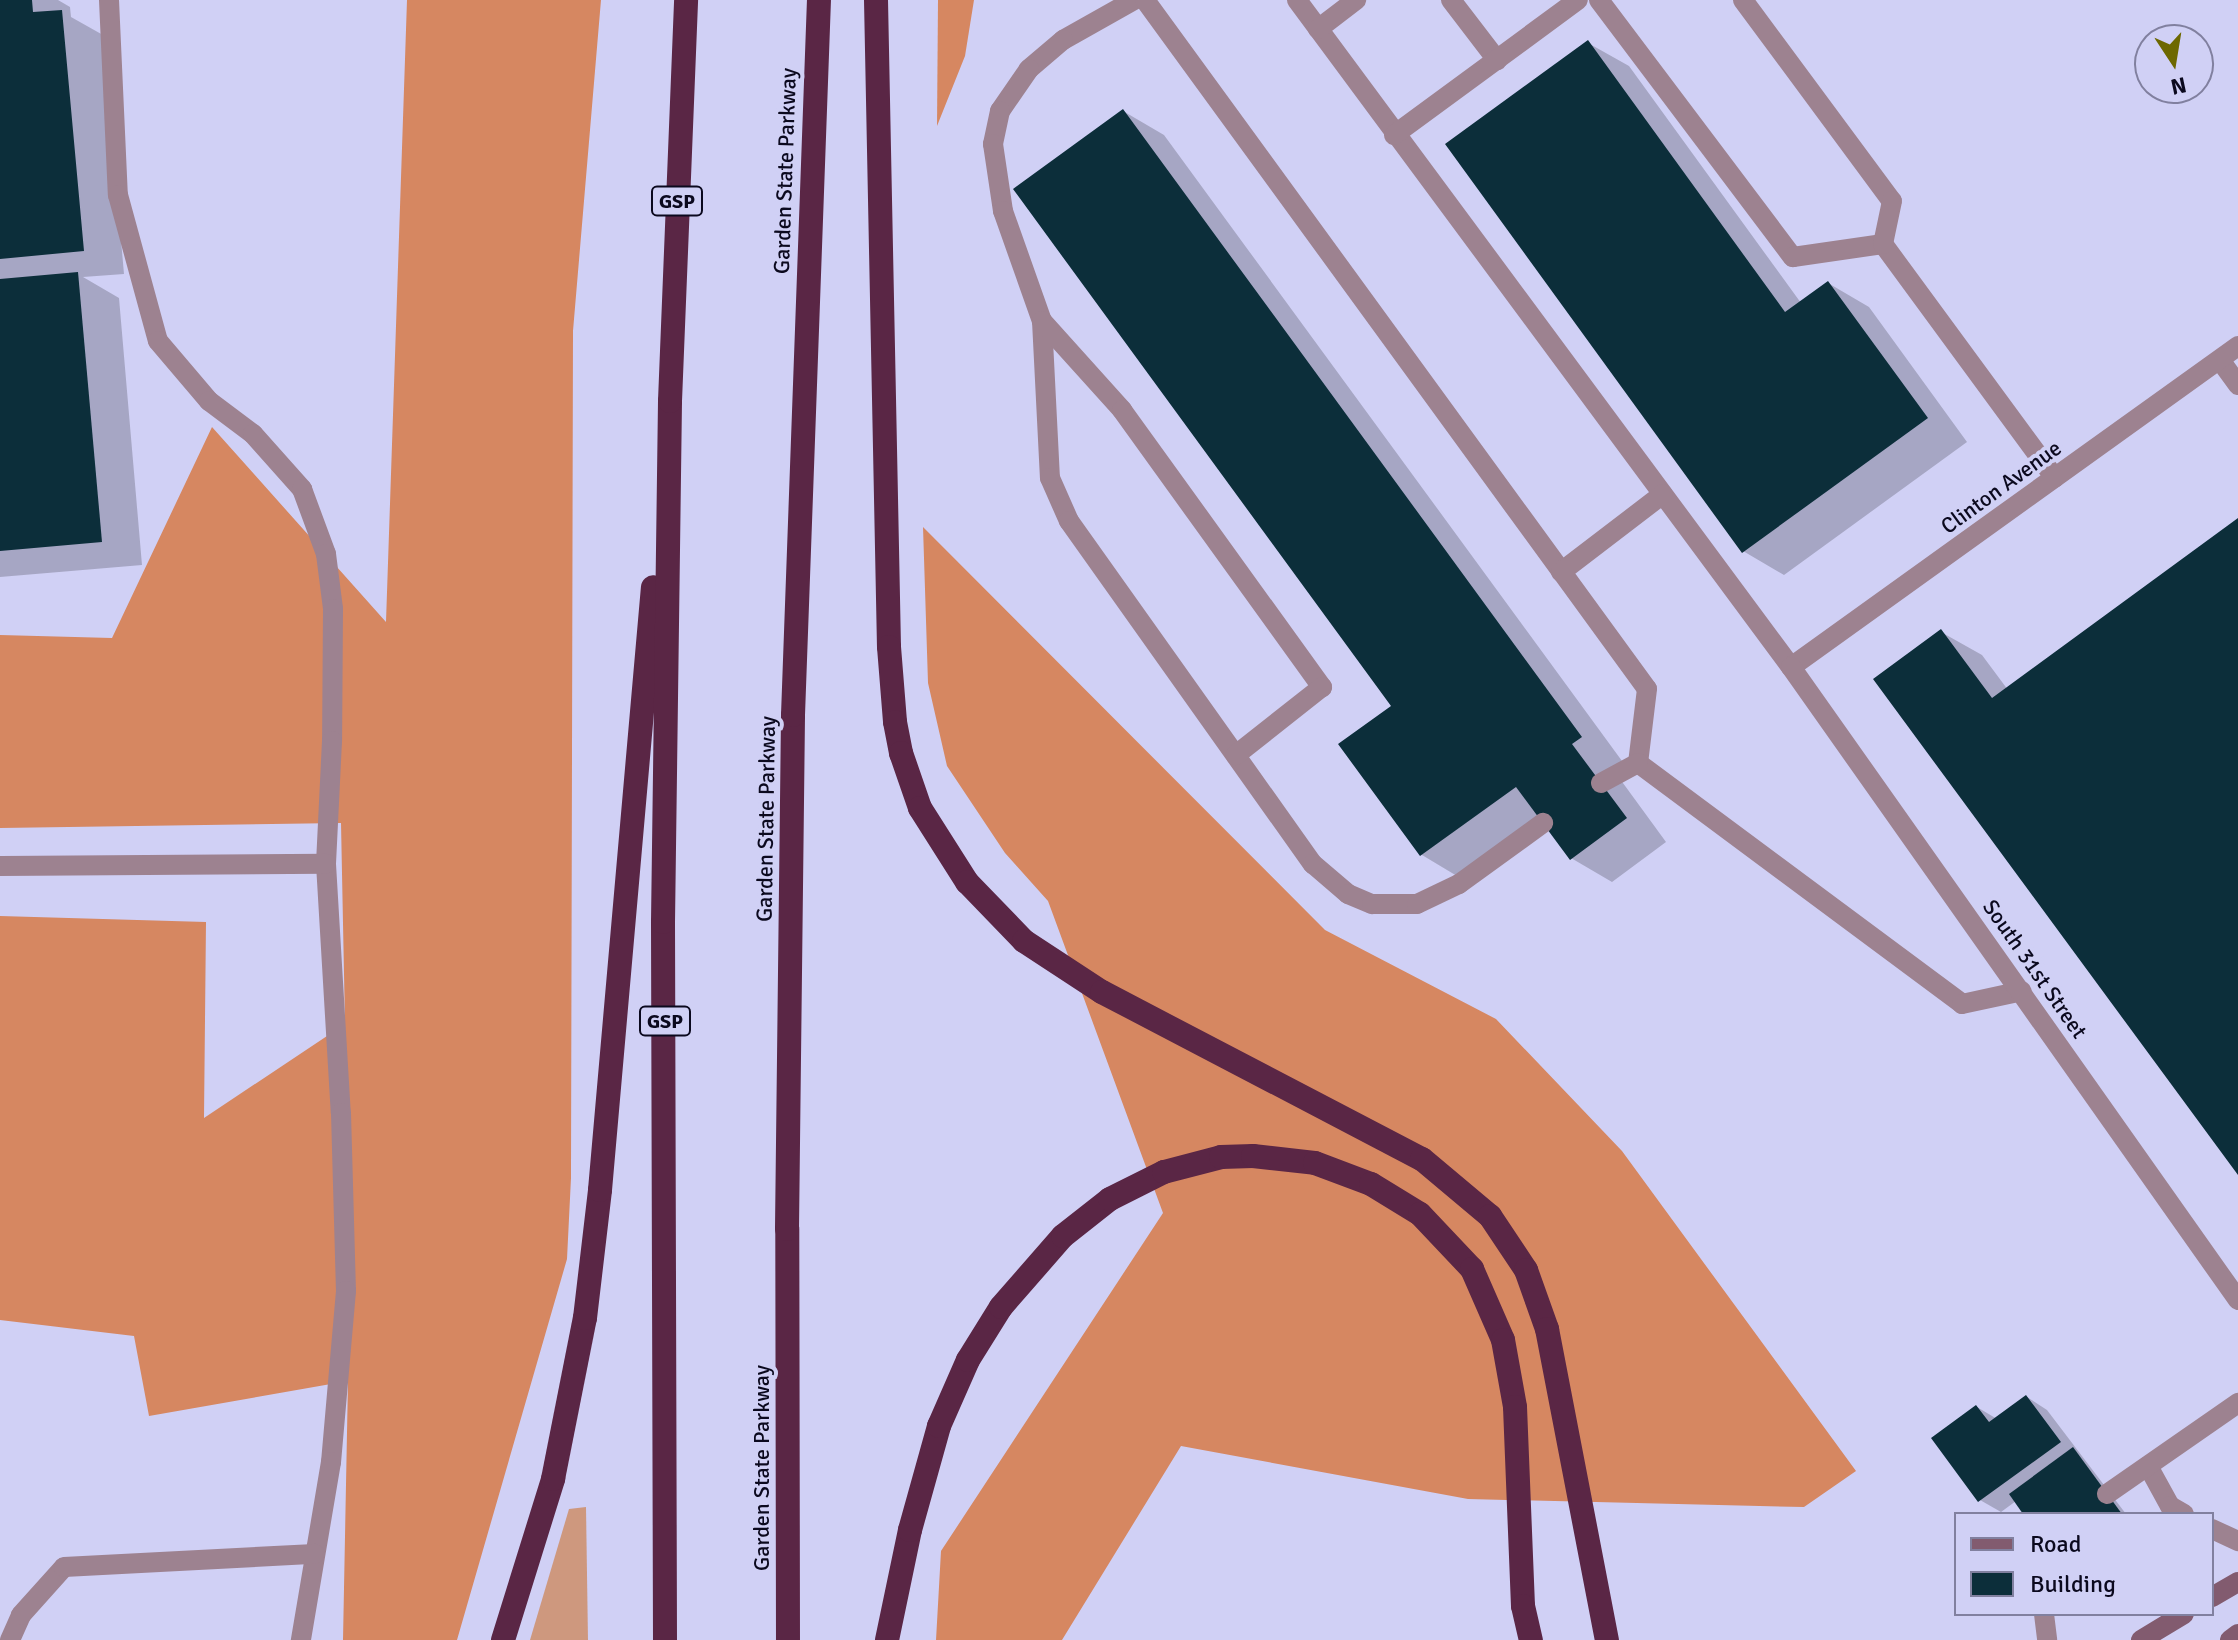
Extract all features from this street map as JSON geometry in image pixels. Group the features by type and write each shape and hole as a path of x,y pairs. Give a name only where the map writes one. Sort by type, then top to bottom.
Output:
{"highway":[{"name":"GSP","path":"665,1640 663,922 670,401 686,0"},
{"name":"Garden State Parkway","path":"788,1640 787,1229 793,715 819,0"},
{"path":"876,0 889,647 895,722 920,808 967,882 1024,941 1102,992 1422,1159 1490,1216 1511,1243 1538,1298 1607,1640"},
{"path":"503,1640 553,1479 589,1288 670,401"},
{"path":"887,1640 910,1530 939,1426 968,1360 1001,1307 1051,1247 1110,1199 1164,1172 1221,1157 1253,1156 1315,1163 1371,1184 1420,1214 1472,1269 1503,1340 1515,1407 1523,1606 1531,1640"},
{"path":"1588,1534 1624,1640"},
{"path":"1516,1640 1523,1606"}],"main road":[{"path":"2214,1596 2238,1582"},
{"path":"2141,1640 2181,1616"},
{"path":"2230,1640 2238,1634"}],"street":[{"path":"109,0 118,195 158,341 209,401 253,434 302,489 326,554 333,609 332,741 326,864 341,1113 346,1291 331,1462 301,1640"},
{"path":"1134,0 1063,40 1029,69 1000,111 993,144 1003,211 1042,321 1050,478 1069,521 1313,864 1348,894 1372,904 1417,904 1459,884 1543,823"},
{"path":"1145,0 1647,689 1638,763"},
{"name":"South 31st Street","path":"1297,0 1791,667 2237,1297"},
{"path":"1318,29 1356,0"},
{"path":"1451,0 1497,60"},
{"path":"1394,135 1578,0"},
{"path":"1599,0 1793,257 1883,244"},
{"path":"1743,0 1892,201 1883,244 2055,478"},
{"path":"1042,321 1122,410 1322,687 1236,755"},
{"name":"Clinton Avenue","path":"1791,667 2238,346"},
{"path":"2220,360 2238,385"},
{"path":"1561,572 1663,494"},
{"path":"1601,783 1638,763"},
{"path":"1638,763 1962,1004 2022,991"},
{"path":"0,866 326,864"},
{"path":"2107,1494 2238,1403"},
{"path":"2148,1466 2170,1506 2180,1512"},
{"path":"2214,1530 2238,1541"},
{"path":"10,1640 21,1615 64,1567 315,1554"},
{"path":"2044,1616 2047,1640"}],"shaded area":[{"path":"407,0 601,0 573,331 571,1178 567,1259 457,1640 343,1640 348,1381 149,1416 134,1336 0,1320 0,916 206,922 204,1118 345,1024 341,823 0,828 0,635 112,638 212,427 386,622"},
{"path":"938,0 974,0 965,56 937,126"},
{"path":"923,527 1325,930 1496,1019 1622,1151 1856,1471 1804,1507 1468,1499 1181,1446 1062,1640 936,1640 941,1551 1163,1213 1048,901 1005,853 947,766 928,683"},
{"path":"586,1507 588,1640 530,1640 569,1509"}],"building":[{"path":"0,0 32,0 33,12 62,10 84,251 0,259"},
{"path":"1588,40 1785,312 1828,281 1928,418 1742,553 1445,144"},
{"path":"1123,109 1582,737 1572,744 1627,818 1570,860 1516,787 1420,856 1338,744 1391,706 1013,189"},
{"path":"78,272 102,542 0,551 0,279"},
{"path":"2238,518 2238,1175 1873,679 1941,629 1992,698"},
{"path":"2026,1395 2061,1442 1978,1502 1931,1438 1976,1405 1989,1422"},
{"path":"2073,1447 2121,1512 2022,1512 2009,1494"}]}
